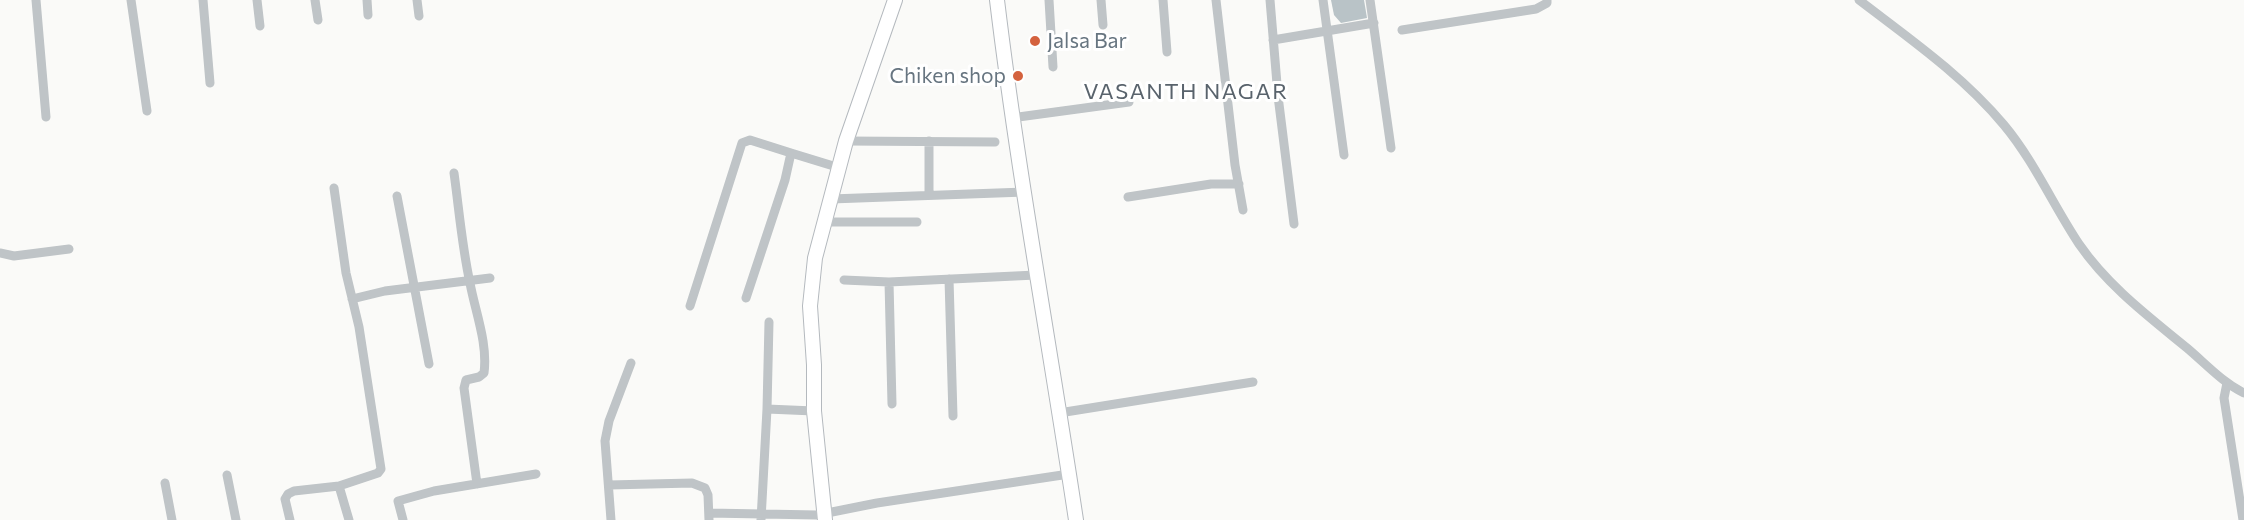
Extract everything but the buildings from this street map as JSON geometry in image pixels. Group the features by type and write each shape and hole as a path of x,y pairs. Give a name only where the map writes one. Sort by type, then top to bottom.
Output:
{"main road":[{"path":"825,517 814,411 810,306 815,258 846,141 895,0"},
{"path":"997,0 1011,118 1025,192 1036,275 1076,520"}],"street":[{"path":"36,0 46,117"},
{"path":"131,0 147,111"},
{"path":"203,0 210,82"},
{"path":"257,0 260,26"},
{"path":"315,0 318,20"},
{"path":"367,0 369,15"},
{"path":"417,0 419,16"},
{"path":"1048,0 1053,67"},
{"path":"1101,0 1103,25"},
{"path":"1163,0 1167,52"},
{"path":"1216,0 1243,210"},
{"path":"1270,0 1294,224"},
{"path":"1323,0 1344,155"},
{"path":"1370,0 1391,148"},
{"path":"1402,30 1536,9 1542,7 1547,0"},
{"path":"1859,0 1939,60 1974,92 2005,125 2028,156 2066,223 2098,269 2140,310 2227,382 2244,393"},
{"path":"1273,40 1374,23"},
{"path":"1011,118 1129,102"},
{"path":"690,306 742,143 750,140 840,168"},
{"path":"846,141 995,142"},
{"path":"928,195 929,141"},
{"path":"746,298 785,180 791,153"},
{"path":"454,173 469,280 483,344 485,368 484,373 479,377 466,380 464,388 477,484"},
{"path":"1128,197 1210,184 1239,184"},
{"path":"290,520 285,499 288,494 294,491 339,486 378,473 381,469 334,188"},
{"path":"831,199 1025,192"},
{"path":"397,196 429,364"},
{"path":"825,222 917,222"},
{"path":"0,254 14,256 69,249"},
{"path":"844,280 889,282 1036,275"},
{"path":"351,299 385,291 490,278"},
{"path":"949,279 953,416"},
{"path":"889,282 892,404"},
{"path":"760,517 767,409 769,322"},
{"path":"611,520 605,441 609,421 631,363"},
{"path":"1059,414 1253,382"},
{"path":"2227,382 2224,398 2243,520"},
{"path":"767,409 814,411"},
{"path":"403,520 398,501 434,491 536,474"},
{"path":"609,485 692,483 705,488 708,495 709,517 825,517 885,501 1070,474"},
{"path":"227,475 236,520"},
{"path":"165,483 172,520"},
{"path":"339,486 349,520"}],"shaded area":[{"path":"1331,0 1364,0 1367,18 1341,23 1334,15"}],"place":[{"name":"Jalsa Bar","path":"1035,41"},
{"name":"Chiken shop","path":"1018,76"}],"district":[{"name":"VASANTH NAGAR","path":"1186,92"}]}
